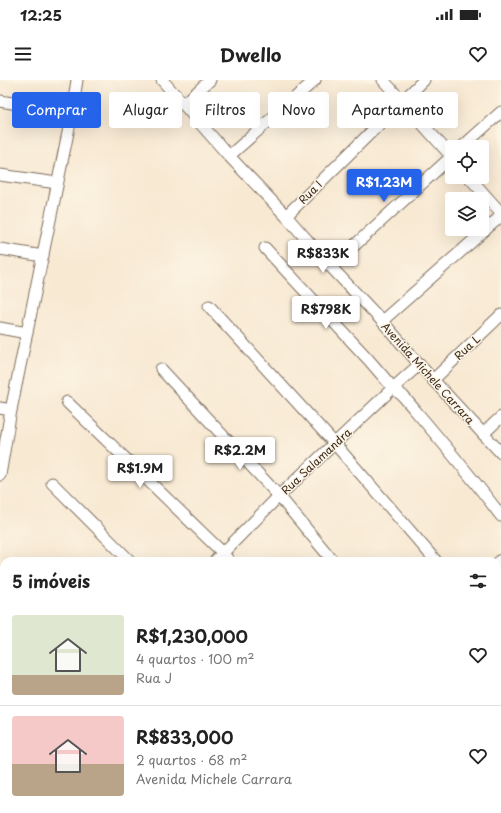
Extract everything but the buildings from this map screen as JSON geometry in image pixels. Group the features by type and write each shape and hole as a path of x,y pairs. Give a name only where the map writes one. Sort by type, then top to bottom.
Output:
{"street":[{"path":"75,92 77,80"},
{"name":"Avenida Michele Carrara","path":"162,80 229,156 382,320 433,380 501,453"},
{"path":"184,104 210,80"},
{"path":"229,156 315,80"},
{"path":"383,80 394,92"},
{"name":"Rua I","path":"411,92 424,80"},
{"path":"0,101 12,103"},
{"path":"470,140 501,112"},
{"path":"0,475 5,409 27,333 69,128"},
{"name":"Rua I","path":"286,216 375,128"},
{"path":"426,128 445,149"},
{"path":"331,266 445,163"},
{"path":"0,175 57,183"},
{"path":"475,184 501,213"},
{"path":"382,320 501,216"},
{"path":"0,248 43,256"},
{"path":"265,248 402,396 501,516"},
{"path":"209,306 335,444 433,557"},
{"name":"Rua L","path":"433,380 501,315"},
{"path":"0,328 27,333"},
{"name":"Rua Salamandra","path":"223,557 279,496 420,364"},
{"path":"161,369 279,496 330,557"},
{"path":"67,402 221,557"},
{"path":"483,434 501,417"},
{"path":"52,483 126,557"}]}
